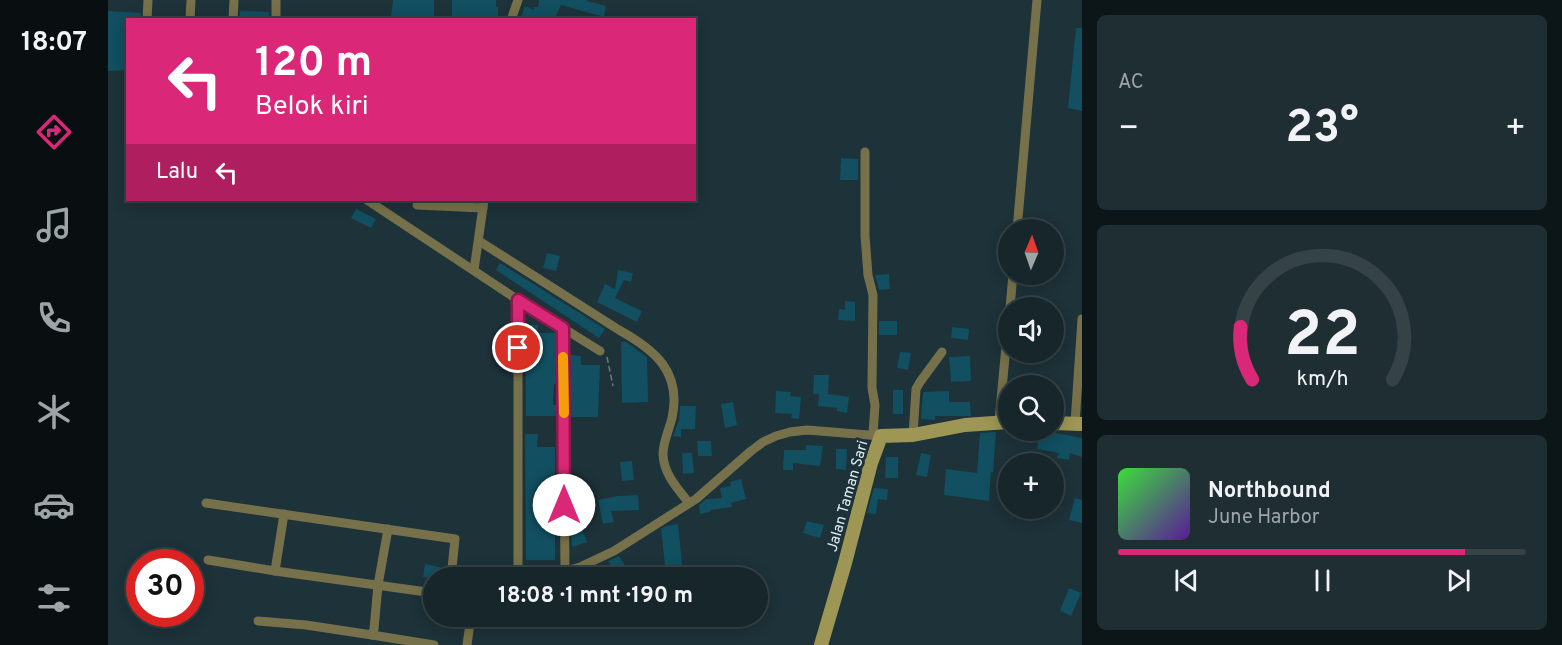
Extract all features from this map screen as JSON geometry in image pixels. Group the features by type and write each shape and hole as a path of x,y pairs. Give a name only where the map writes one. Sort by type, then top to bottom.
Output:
{"street":[{"path":"147,18 148,0"},
{"path":"190,18 191,0"},
{"path":"233,18 234,0"},
{"path":"276,0 276,18"},
{"path":"512,18 518,0"},
{"path":"1018,219 1037,0"},
{"path":"580,567 614,551 689,503 751,451 776,436 807,430 877,435 872,388 873,295 868,275 865,236 865,152"},
{"path":"369,201 600,351"},
{"path":"417,205 484,204 474,270"},
{"path":"479,241 641,342 661,360 672,382 673,397 672,418 664,445 664,463 667,472 689,503"},
{"path":"518,300 518,567"},
{"path":"1078,424 1082,319"},
{"path":"563,328 565,567"},
{"path":"913,435 916,389 942,352"},
{"name":"Jalan Taman Sari","path":"821,645 877,435 913,435 998,422"},
{"path":"206,503 455,539 452,567"},
{"path":"276,571 284,514"},
{"path":"372,635 388,529"},
{"path":"208,560 423,591"},
{"path":"258,621 306,625 434,645"},
{"path":"467,645 469,627"}],"path":[{"path":"600,351 608,358 613,386"}],"building":[{"path":"393,0 434,0 434,18 391,17"},
{"path":"452,0 496,0 498,18 452,18"},
{"path":"539,0 587,0 606,6 604,17 561,5 555,18 521,18 525,6 534,10 534,7 538,7"},
{"path":"108,11 141,13 140,18 126,18 126,70 108,71"},
{"path":"240,11 269,12 269,18 240,18"},
{"path":"1076,28 1082,28 1082,111 1068,108"},
{"path":"841,158 858,159 858,180 840,180"},
{"path":"356,209 376,219 371,228 351,218"},
{"path":"547,253 560,256 556,271 543,268"},
{"path":"500,263 605,329 599,338 496,270"},
{"path":"618,270 633,273 631,282 624,280 615,298 642,311 637,322 597,302 605,284 615,289"},
{"path":"889,274 890,289 879,290 875,275"},
{"path":"845,301 855,302 855,321 838,320 839,309 845,310"},
{"path":"879,321 897,321 897,335 879,335"},
{"path":"525,325 538,325 538,333 556,333 557,384 554,384 553,405 557,405 557,416 526,416"},
{"path":"952,327 969,329 968,340 951,338"},
{"path":"621,342 626,342 647,357 648,402 622,403"},
{"path":"900,352 911,353 908,370 897,368"},
{"path":"570,355 581,356 581,365 600,365 598,417 570,417"},
{"path":"970,356 971,381 951,382 949,357"},
{"path":"814,375 829,375 828,394 849,397 847,413 837,411 837,408 818,406 819,394 813,394"},
{"path":"893,390 903,390 903,414 893,414"},
{"path":"776,391 791,392 790,396 801,397 799,419 791,418 792,414 775,413"},
{"path":"949,391 949,402 970,402 971,416 935,416 935,420 921,419 923,392"},
{"path":"733,402 737,425 725,428 721,404"},
{"path":"680,406 696,406 695,429 681,429 681,437 673,436 679,420"},
{"path":"996,432 989,501 944,495 946,469 977,473 980,433"},
{"path":"525,434 538,434 537,447 555,447 555,560 526,560"},
{"path":"1064,435 1082,438 1082,457 1070,453 1069,460 1064,459 1064,453 1037,449 1038,441 1064,441"},
{"path":"697,441 711,441 712,456 698,456"},
{"path":"806,445 823,446 820,466 793,463 793,470 783,470 784,450 806,450"},
{"path":"836,449 847,449 846,470 836,469"},
{"path":"682,453 692,453 694,473 683,474"},
{"path":"921,453 931,455 927,477 916,475"},
{"path":"886,457 898,457 898,478 885,478"},
{"path":"632,461 634,480 622,481 620,462"},
{"path":"741,479 746,499 731,503 732,507 700,514 699,505 706,499 722,498 720,488 731,486 730,482"},
{"path":"874,488 888,489 887,500 878,499 876,514 867,513"},
{"path":"638,495 639,510 611,511 614,522 603,524 598,500"},
{"path":"1075,498 1082,500 1082,523 1069,520"},
{"path":"807,521 824,525 820,538 803,533"},
{"path":"678,524 682,567 665,567 661,529"},
{"path":"582,529 587,542 572,547 571,533"},
{"path":"619,556 626,567 612,567 608,561"},
{"path":"425,564 440,567 425,567"},
{"path":"1069,588 1081,593 1071,616 1060,611"}],"slow traffic":[{"path":"563,357 564,413"}],"route":[{"path":"518,348 518,300 563,328 564,505"}]}
